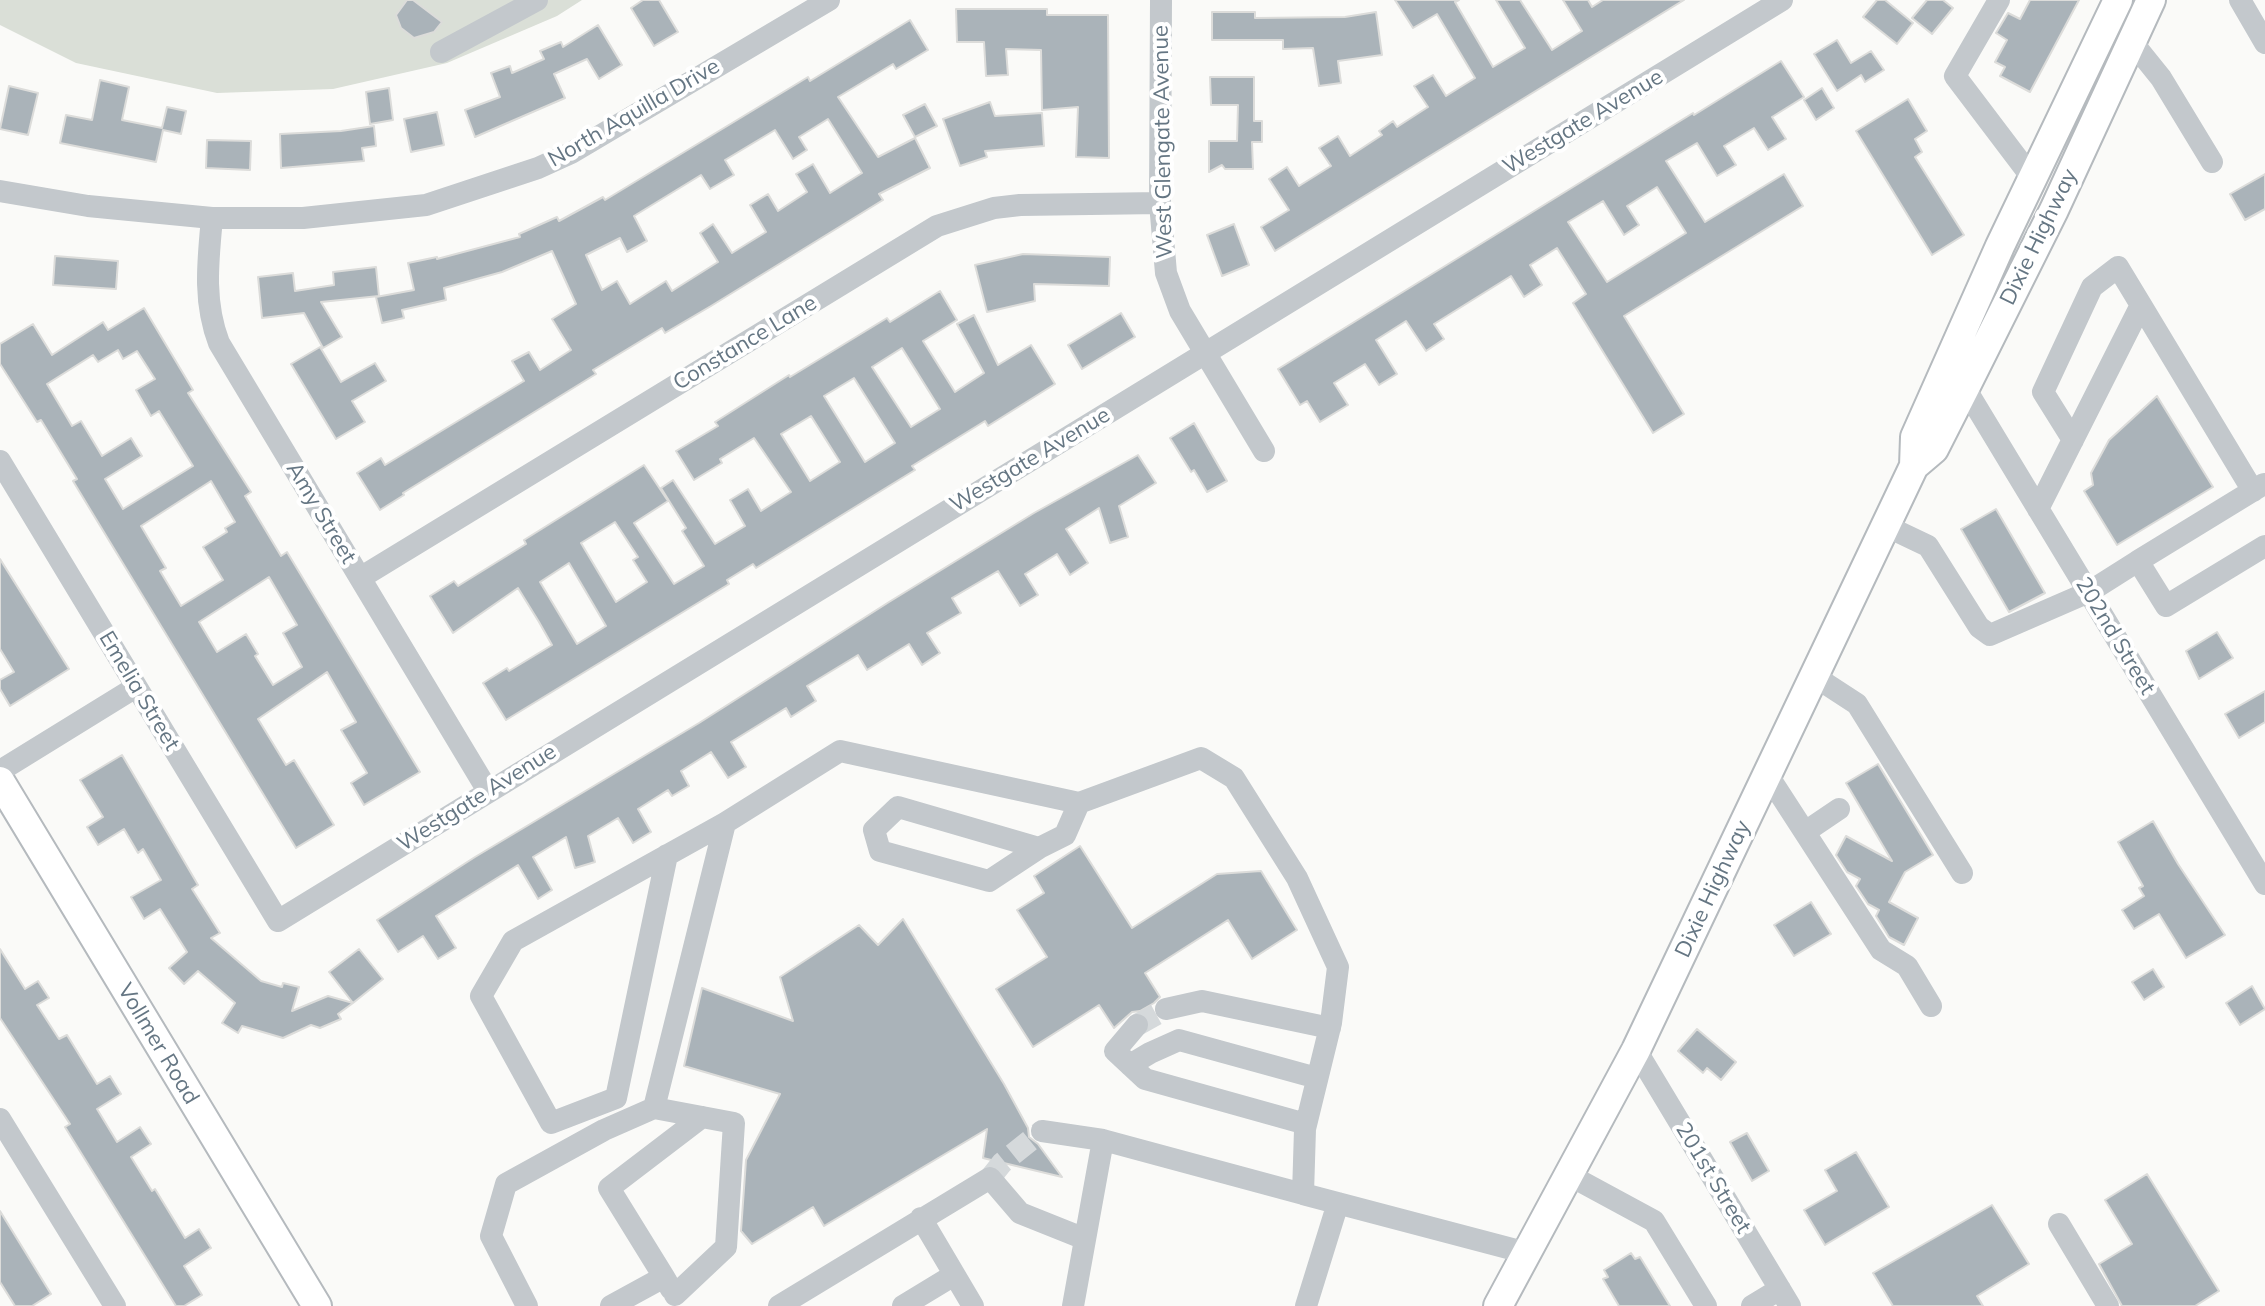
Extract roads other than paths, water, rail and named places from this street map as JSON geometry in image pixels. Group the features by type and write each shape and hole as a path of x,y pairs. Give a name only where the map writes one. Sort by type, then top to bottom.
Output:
{"main road":[{"name":"Dixie Highway","path":"1498,1306 1636,1050 1886,526 1914,466 1915,437 2000,246 2118,0"},
{"name":"Dixie Highway","path":"1914,466 1934,449 2054,210 2151,0"},
{"name":"Vollmer Road","path":"0,780 317,1306"}],"street":[{"path":"441,52 537,0"},
{"name":"North Aquilla Drive","path":"0,191 88,206 212,218 303,218 426,205 523,173 571,153 829,0"},
{"name":"West Glengate Avenue","path":"1161,0 1160,203 1166,273 1180,311 1264,451"},
{"name":"Westgate Avenue","path":"278,921 1782,0"},
{"path":"2240,0 2262,32"},
{"path":"1996,2 1955,76 2033,179"},
{"path":"2132,42 2161,78 2212,162"},
{"name":"Constance Lane","path":"360,578 937,226 979,211 1020,205 1160,203"},
{"name":"Amy Street","path":"212,218 208,300 216,334 227,358 488,791"},
{"path":"1886,526 1928,546 1979,627 1990,635 2089,592 2259,487 2118,267 2092,287 2043,392 2073,440"},
{"path":"2038,509 2141,305"},
{"name":"202nd Street","path":"1965,388 2265,884"},
{"name":"Emelia Street","path":"0,461 278,921"},
{"path":"2138,561 2166,606 2265,546"},
{"path":"1814,676 1857,704 1962,873"},
{"path":"0,780 136,687"},
{"path":"667,855 616,1098 551,1123 481,996 513,941 667,855 725,823 840,751 1079,803 1201,758 1234,778 1297,878 1338,967 1330,1028 1306,1124 1303,1194"},
{"path":"1767,774 1881,950 1907,966 1931,1006"},
{"path":"1039,848 898,807 874,830 880,851 989,881 1065,835 1079,803"},
{"path":"1805,832 1839,809"},
{"path":"654,1108 725,823"},
{"path":"1166,1009 1202,1001 1330,1028"},
{"path":"1137,1025 1115,1051 1145,1079 1306,1124"},
{"path":"1130,1065 1179,1040 1317,1078"},
{"name":"201st Street","path":"1636,1050 1785,1298"},
{"path":"527,1306 491,1236 506,1184 604,1130 654,1108 734,1123 726,1247 673,1293 611,1306"},
{"path":"673,1293 609,1188 702,1117"},
{"path":"0,1119 115,1306"},
{"path":"1042,1131 1103,1140 1527,1253"},
{"path":"1073,1306 1103,1140"},
{"path":"1569,1175 1654,1221 1706,1306"},
{"path":"779,1306 990,1178 1020,1213 1085,1239"},
{"path":"1306,1306 1338,1203"},
{"path":"921,1218 973,1306"},
{"path":"2059,1224 2108,1306"},
{"path":"903,1306 954,1275"},
{"path":"1752,1306 1785,1298"}],"tunnel":[{"path":"1137,1025 1166,1009"},
{"path":"990,1178 1002,1163 1042,1131"}]}
